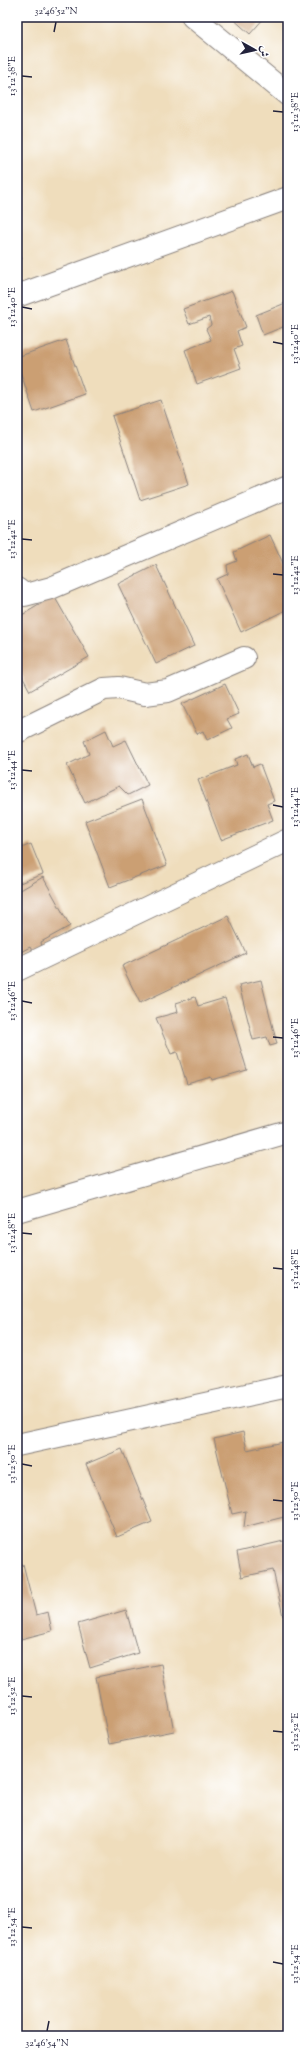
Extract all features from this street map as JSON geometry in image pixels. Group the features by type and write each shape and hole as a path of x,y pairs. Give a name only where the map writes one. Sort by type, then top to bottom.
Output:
{"street":[{"path":"193,17 288,95"},
{"path":"17,296 288,198"},
{"path":"17,588 25,594 51,588 288,487"},
{"path":"17,732 104,689 119,688 145,694 168,691 244,658"},
{"path":"17,970 288,840"},
{"path":"17,1211 288,1132"},
{"path":"17,1445 288,1386"}],"building":[{"path":"231,17 265,17 250,34"},
{"path":"17,246 22,259 17,261"},
{"path":"232,291 246,327 237,331 242,346 234,349 241,368 197,384 185,350 211,340 206,329 211,325 209,317 189,324 183,309"},
{"path":"288,302 288,325 263,335 256,315"},
{"path":"66,340 85,394 34,412 17,362 17,357"},
{"path":"161,400 189,484 140,500 112,416"},
{"path":"270,535 288,574 288,609 241,632 217,579 228,574 227,565 237,561 234,552"},
{"path":"156,565 194,646 156,664 118,584"},
{"path":"54,596 89,657 30,691 17,667 17,618"},
{"path":"225,684 239,714 227,719 232,728 207,740 203,731 197,734 182,704"},
{"path":"106,730 113,746 126,740 148,785 128,795 119,786 85,803 67,765 89,754 84,741"},
{"path":"248,754 253,767 260,764 274,801 267,804 273,820 221,840 198,780 237,765 235,759"},
{"path":"142,799 167,865 110,887 85,821"},
{"path":"31,844 43,874 17,884 17,850"},
{"path":"43,877 70,926 41,942 42,948 33,953 30,947 17,954 17,892"},
{"path":"228,916 246,953 140,1003 122,966"},
{"path":"261,980 277,1044 270,1046 267,1037 253,1040 239,985"},
{"path":"195,997 198,1006 225,998 247,1070 212,1080 211,1077 187,1084 177,1052 171,1054 156,1018 178,1012 176,1003"},
{"path":"243,1432 247,1450 288,1441 288,1516 244,1527 246,1511 232,1514 214,1439"},
{"path":"122,1449 152,1522 117,1537 86,1464"},
{"path":"288,1540 288,1615 283,1616 273,1570 242,1577 237,1552"},
{"path":"23,1564 36,1615 48,1612 52,1631 17,1640 17,1566"},
{"path":"126,1610 138,1653 90,1668 78,1624"},
{"path":"161,1664 174,1731 109,1744 96,1677"}]}
